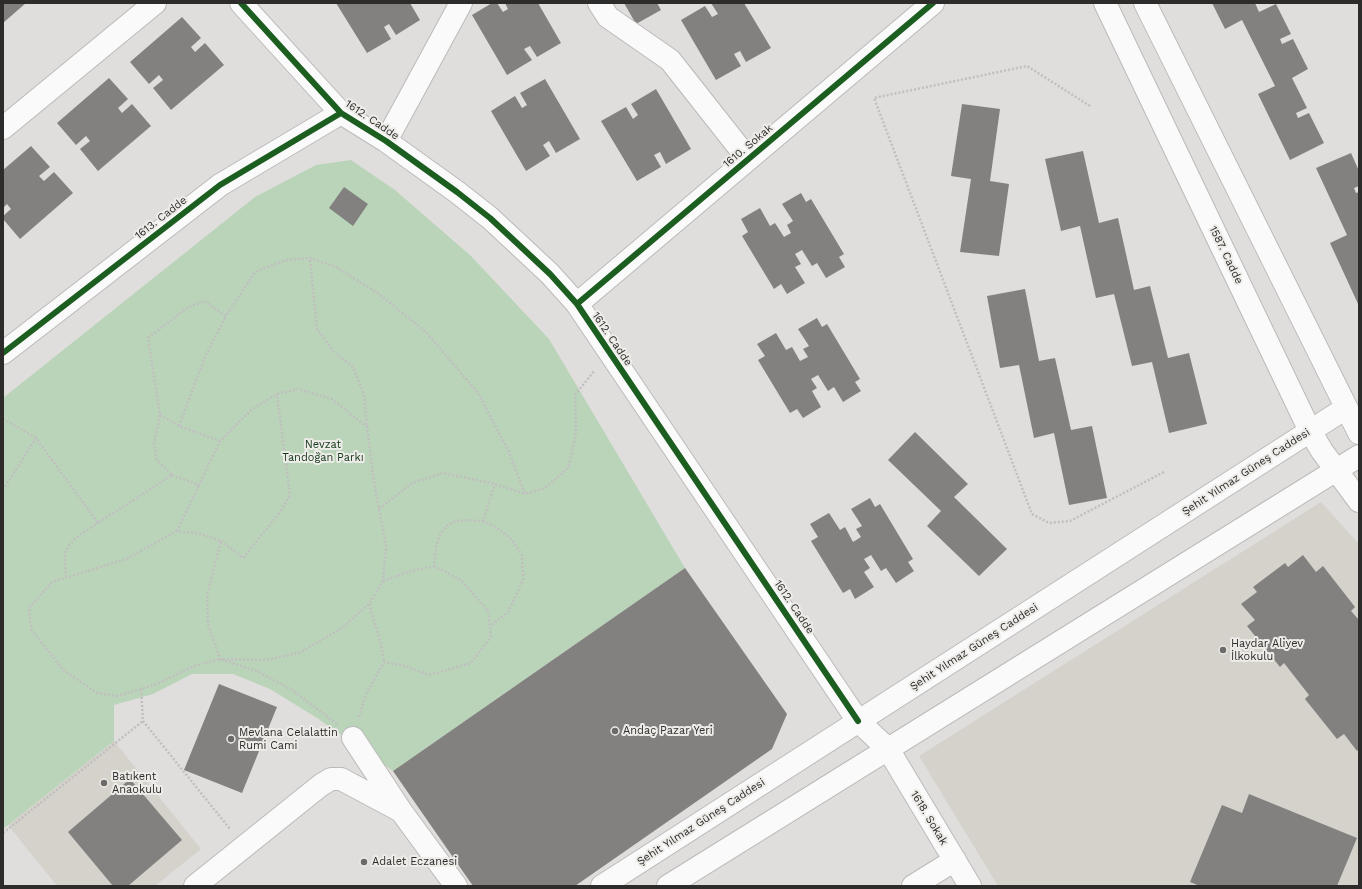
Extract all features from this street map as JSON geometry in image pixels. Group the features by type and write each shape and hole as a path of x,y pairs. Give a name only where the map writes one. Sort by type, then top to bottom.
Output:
{"street":[{"path":"3,128 155,3"},
{"name":"1612. Cadde","path":"241,3 340,113 386,141 457,192 490,218 550,274 577,304 858,721 888,749"},
{"path":"386,141 461,3"},
{"path":"599,3 608,17 670,60 748,159"},
{"name":"1610. Sokak","path":"577,304 933,3"},
{"name":"1587. Cadde","path":"1105,3 1310,431 1322,451 1359,501"},
{"path":"1145,3 1352,409 1359,433"},
{"name":"1613. Cadde","path":"3,353 220,185 340,113"},
{"name":"Şehit Yılmaz Güneş Caddesi","path":"602,886 1310,431 1352,409"},
{"path":"668,886 1359,456"},
{"path":"354,738 401,811 456,886"},
{"name":"1618. Sokak","path":"888,749 970,886"},
{"path":"195,886 321,785 331,779 341,779 401,811"},
{"path":"913,886 955,860"}],"path":[{"path":"1090,106 1027,66 874,98 1032,514 1049,523 1070,521 1164,472"},
{"path":"310,258 317,329 334,352 353,367 364,395 367,427 386,546 383,581 369,604 342,628 299,653 266,660 220,659 194,666 157,684 117,696 96,693 63,670 31,629 29,608 52,582 126,559 177,531 220,441 251,410 277,394 298,389 332,399 367,427"},
{"path":"179,426 205,357 226,316 255,272 286,260 310,258 336,267 379,294 426,332 478,393 509,452 525,494"},
{"path":"199,485 172,475 157,460 154,444 160,415 148,338 187,308 204,301 226,316"},
{"path":"379,509 412,483 443,473 495,484 525,494 545,488 568,468 576,433 575,395 610,354"},
{"path":"177,531 201,534 221,541 243,558 281,511 290,495 277,394"},
{"path":"160,415 179,426 220,441"},
{"path":"3,419 36,438 98,523"},
{"path":"3,490 36,438"},
{"path":"66,578 65,555 74,540 172,475"},
{"path":"483,521 495,484"},
{"path":"434,566 438,538 444,529 455,522 483,521 496,527 511,539 522,555 523,580 508,612 490,626"},
{"path":"220,659 208,624 207,595 221,541"},
{"path":"383,581 408,572 434,566 461,580 488,611 491,637 471,663 429,676 405,666 384,662"},
{"path":"220,659 260,672 292,690 354,738 366,694 384,662 381,644 369,604"},
{"path":"141,689 143,721 244,846"},
{"path":"3,833 143,721"}],"shaded area":[{"name":"Haydar Aliyev İlkokulu","path":"1321,502 1359,544 1359,886 998,886 919,756"},
{"name":"Batıkent Anaokulu","path":"114,741 201,849 155,886 57,886 8,825"}],"green space":[{"name":"Nevzat Tandoğan Parkı","path":"351,160 395,190 471,256 549,339 685,568 393,771 317,718 270,689 233,674 192,674 153,694 114,705 114,741 3,829 3,398 255,197 316,165"}],"building":[{"path":"3,3 26,3 3,23"},
{"path":"336,3 410,3 420,20 396,35 389,24 384,27 391,39 367,53"},
{"path":"492,3 497,3 503,12 508,9 505,3 538,3 561,43 537,57 530,46 524,49 532,60 507,75 472,15"},
{"path":"624,3 657,3 661,10 636,24"},
{"path":"711,3 744,3 771,48 746,62 740,51 734,54 741,66 716,80 681,20 705,6 712,17 718,14"},
{"path":"1212,3 1255,3 1259,12 1276,4 1291,34 1280,39 1282,44 1293,39 1308,69 1292,78 1307,108 1296,113 1298,118 1309,113 1324,143 1290,160 1258,94 1275,86 1242,20 1225,29"},
{"path":"182,17 201,38 191,47 195,52 205,43 224,65 171,110 153,88 163,80 159,75 149,84 130,62"},
{"path":"109,78 128,99 118,108 122,113 132,104 151,126 98,171 80,149 90,141 86,136 76,145 57,123"},
{"path":"545,79 580,139 556,153 549,141 543,145 550,156 526,171 491,111 515,96 522,108 527,105 520,93"},
{"path":"656,89 691,149 666,164 660,152 654,155 661,167 637,181 601,121 626,107 633,119 638,115 631,104"},
{"path":"962,104 1000,109 990,181 1009,184 999,256 960,252 971,179 951,176"},
{"path":"31,146 50,167 39,176 44,181 54,172 73,193 20,239 3,219 3,216 11,209 7,204 3,208 3,170"},
{"path":"1083,151 1099,223 1118,218 1134,290 1150,286 1168,358 1189,353 1207,424 1169,433 1152,362 1132,366 1114,294 1096,298 1080,226 1061,231 1045,159"},
{"path":"1351,153 1359,171 1359,186 1354,188 1356,193 1359,192 1359,306 1330,243 1347,235 1316,168"},
{"path":"344,187 368,204 353,226 329,208"},
{"path":"801,193 806,202 811,199 844,254 839,257 845,267 826,278 817,263 812,266 802,250 795,254 801,264 795,267 805,283 787,294 781,284 774,289 742,236 748,232 741,219 760,208 770,226 775,223 784,237 791,233 787,225 793,221 782,204"},
{"path":"1025,289 1039,361 1055,358 1071,430 1092,426 1107,498 1069,505 1054,433 1034,438 1019,365 1000,368 987,296"},
{"path":"817,318 822,327 827,324 860,379 855,382 861,391 843,402 834,387 828,391 818,375 811,379 817,388 812,391 821,407 803,418 797,409 790,413 758,360 765,356 757,344 776,333 786,350 792,347 800,361 808,357 803,349 809,346 798,329"},
{"path":"915,432 968,484 954,497 1007,549 979,576 927,526 941,511 888,460"},
{"path":"870,498 875,507 880,504 913,559 908,562 914,571 896,583 886,568 881,571 871,555 864,559 870,568 864,572 874,587 855,599 850,589 843,593 811,541 818,537 810,524 829,513 840,530 845,527 853,542 861,537 856,529 862,526 851,509"},
{"path":"1303,555 1316,572 1323,566 1355,607 1351,611 1359,620 1359,749 1357,751 1344,734 1337,739 1305,699 1309,695 1284,663 1280,667 1247,626 1255,620 1241,604 1257,592 1253,587 1285,563 1288,567"},
{"name":"Andaç Pazar Yeri","path":"685,568 787,714 772,749 575,886 473,886 393,771"},
{"name":"Mevlana Celalattin Rumi Cami","path":"219,684 277,707 242,793 184,770"},
{"path":"130,779 182,840 128,886 113,886 68,832"},
{"path":"1249,794 1357,838 1337,886 1200,886 1190,882 1222,805 1242,813"}],"cycle path":[{"path":"241,3 341,113 386,141 457,192 490,218 550,274 577,304 858,721"},
{"path":"577,304 933,3"},
{"path":"3,353 220,185 341,113"}],"place":[{"name":"Haydar Aliyev İlkokulu","path":"1223,650"},
{"name":"Andaç Pazar Yeri","path":"615,731"},
{"name":"Mevlana Celalattin Rumi Cami","path":"231,739"},
{"name":"Batıkent Anaokulu","path":"104,783"},
{"name":"Adalet Eczanesi","path":"364,862"}]}
